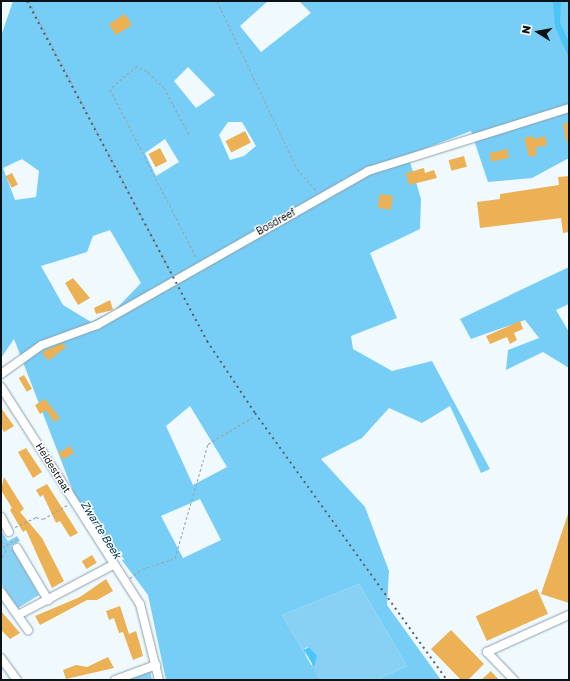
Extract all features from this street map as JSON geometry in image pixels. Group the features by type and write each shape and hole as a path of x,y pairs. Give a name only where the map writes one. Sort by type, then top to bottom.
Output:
{"street":[{"name":"Bosdreef","path":"1,376 42,345 83,332 322,196 387,164 569,108"},
{"name":"Heidestraat","path":"1,376 1,386 144,614 159,680"},
{"path":"1,517 9,532"},
{"path":"17,548 48,600"},
{"path":"18,615 113,565"},
{"path":"1,592 28,630"},
{"path":"514,680 487,652 569,615"},
{"path":"1,658 17,680"},
{"path":"115,680 156,664"}],"path":[{"path":"29,1 175,280"},
{"path":"217,1 298,169 322,196"},
{"path":"189,134 164,88 147,71 137,66 110,89 200,265"},
{"path":"125,582 142,569 175,558 208,444 253,417"},
{"path":"17,548 17,539 9,532 73,501"},
{"path":"1,558 5,545 17,539"},
{"path":"1,541 5,545"}],"shaded area":[{"path":"13,1 268,1 240,26 261,52 311,13 299,1 569,1 569,158 532,178 488,182 471,131 408,155 421,199 420,229 370,253 397,318 351,336 353,349 392,371 432,361 490,469 481,473 450,406 422,423 389,408 362,438 321,459 365,507 389,571 387,605 441,680 376,680 407,666 359,584 282,615 320,680 166,680 148,595 76,499 14,339 1,358 1,36","holes":["188,67 215,95 196,108 174,81","228,122 242,122 256,146 244,156 230,160 219,135","165,139 179,162 156,176 145,153","22,159 39,171 36,197 15,200 3,168","110,230 141,283 115,310 91,322 63,305 41,266 87,252 93,236","190,406 227,467 193,485 166,426","200,499 221,540 183,558 161,516"]},
{"path":"553,1 561,1 560,23 569,42 569,58 555,27"},
{"path":"569,267 569,304 556,310 569,332 569,368 543,352 506,370 508,350 539,338 525,320 471,339 460,319"},
{"path":"1,531 8,541 17,536 20,541 11,546 39,595 18,608 1,584"},
{"path":"359,584 407,666 376,680 320,680 311,666 317,655 309,647 305,648 306,656 282,615"},
{"path":"309,647 317,655 314,667 304,650"},
{"path":"150,670 152,680 127,680"}],"building":[{"path":"125,14 132,25 116,35 109,24"},
{"path":"563,123 569,123 569,141 566,142"},
{"path":"245,131 251,143 231,153 225,141"},
{"path":"533,136 534,139 545,136 547,145 535,148 537,155 529,157 524,138"},
{"path":"160,148 167,161 156,167 149,154"},
{"path":"507,149 509,158 491,162 489,153"},
{"path":"464,156 467,167 451,171 449,160"},
{"path":"424,168 425,173 434,170 437,178 409,185 406,173"},
{"path":"12,173 18,185 12,188 6,176"},
{"path":"569,176 569,232 563,233 561,218 480,228 477,202 500,199 500,194 559,185 558,177"},
{"path":"380,194 393,196 391,210 378,208"},
{"path":"73,278 90,298 78,305 65,283"},
{"path":"110,300 113,310 96,314 94,308"},
{"path":"520,321 523,329 514,333 517,340 510,344 507,337 490,344 486,336"},
{"path":"63,343 66,347 48,361 42,352"},
{"path":"24,375 32,389 27,392 19,378"},
{"path":"45,399 60,418 54,422 46,410 40,414 35,405"},
{"path":"1,408 14,426 4,432 1,427"},
{"path":"70,446 74,453 63,459 59,452"},
{"path":"26,448 42,472 33,478 18,452"},
{"path":"4,477 24,509 20,512 42,538 64,581 52,588 26,530 23,532 10,510 12,508 1,490"},
{"path":"47,484 78,533 70,537 60,521 56,523 43,495 40,497 36,490"},
{"path":"569,511 569,603 541,594"},
{"path":"92,555 97,563 87,569 82,561"},
{"path":"106,579 113,591 97,600 87,600 40,625 35,616 80,597"},
{"path":"537,589 548,614 487,641 476,616"},
{"path":"120,606 129,634 136,631 143,656 133,660 123,632 119,633 114,618 109,620 106,611"},
{"path":"1,611 20,633 10,639 1,630"},
{"path":"451,630 484,664 468,680 461,680 431,649"},
{"path":"108,657 114,668 66,679 63,670 76,665 87,667"},
{"path":"491,671 499,680 481,680"}],"railway":[{"path":"27,1 207,341 255,413 447,680"}],"water label":[{"name":"Zwarte Beek","path":"101,530"}]}
